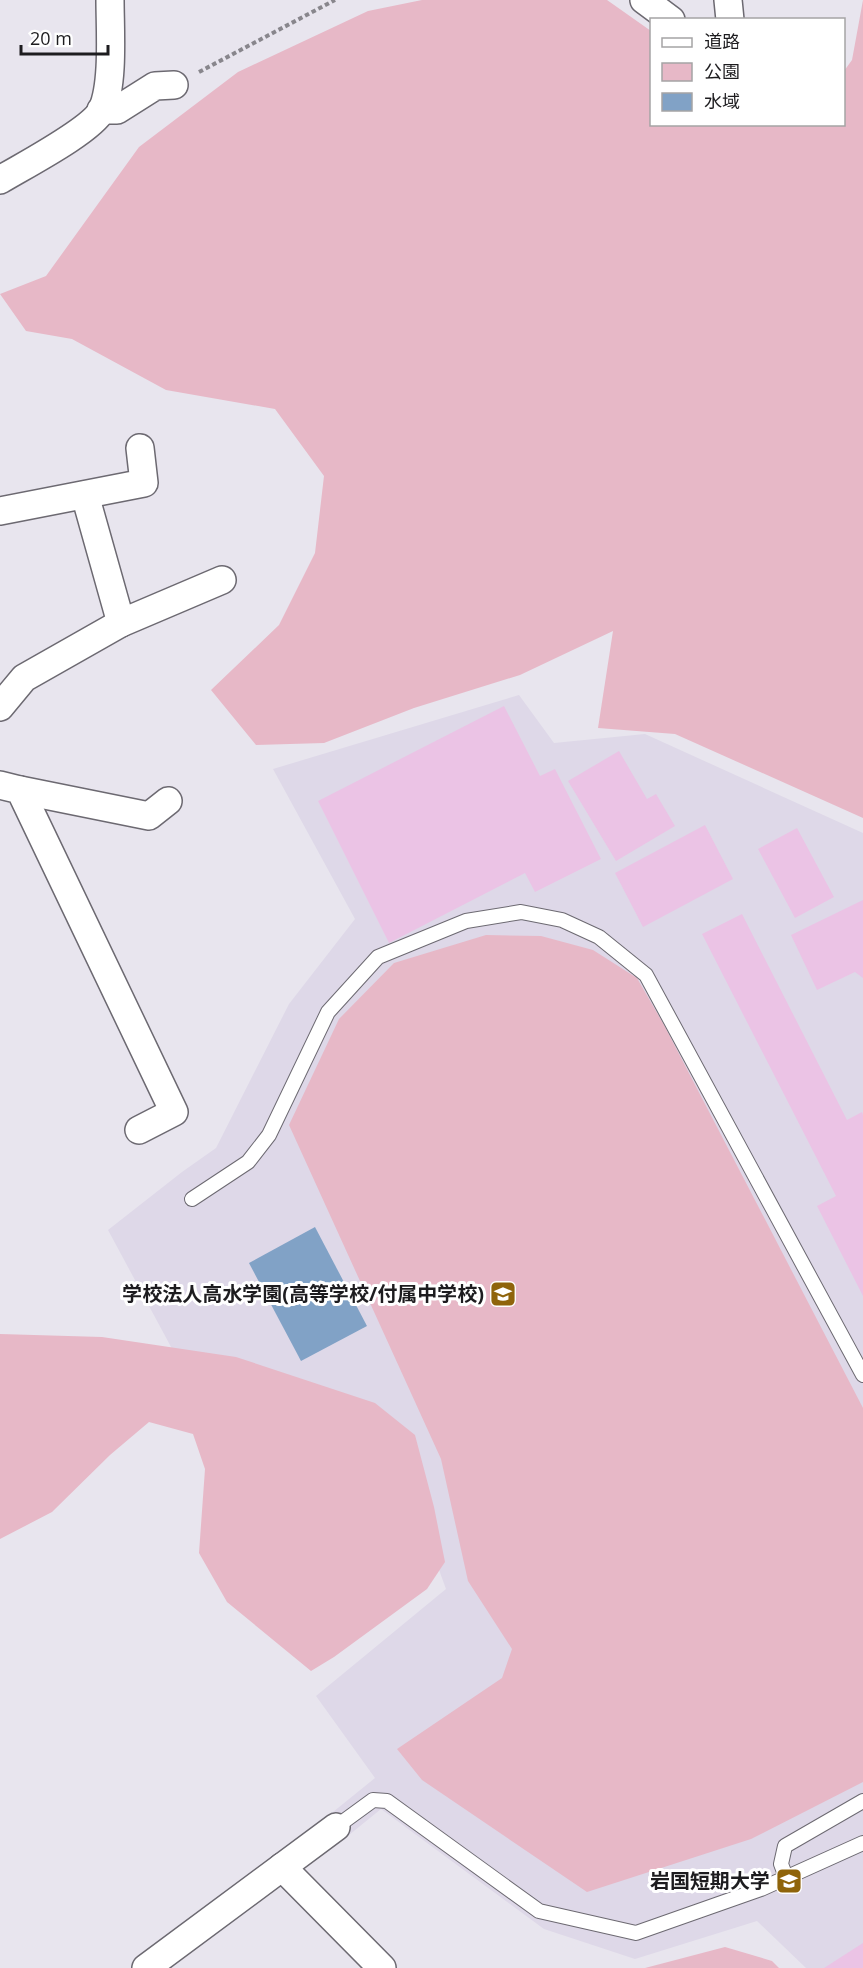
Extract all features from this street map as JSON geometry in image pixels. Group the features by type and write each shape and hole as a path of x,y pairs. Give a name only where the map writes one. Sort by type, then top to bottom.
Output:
{"street":[{"path":"0,180 85,128 101,110 109,82 110,0"},
{"path":"644,0 668,18"},
{"path":"728,0 730,18"},
{"path":"101,110 117,110 155,86 174,85"},
{"path":"0,511 144,483 140,448"},
{"path":"85,495 121,623"},
{"path":"0,707 24,678 121,623 222,579"},
{"path":"10,788 149,816 168,801"},
{"path":"10,788 174,1112 139,1130"},
{"path":"146,1968 336,1827"},
{"path":"282,1867 382,1968"}],"lane":[{"path":"192,1199 248,1162 269,1135 328,1012 378,957 466,921 521,912 562,920 599,937 646,975 863,1375"},
{"path":"336,1827 373,1800 387,1802 539,1911 636,1933 761,1889 863,1843"},
{"path":"786,1877 781,1864 784,1846 863,1801"}],"path":[{"path":"174,85 335,0"}],"shaded area":[{"name":"学校法人高水学園(高等学校/付属中学校)","path":"519,695 554,743 645,734 863,833 863,1968 806,1968 757,1921 635,1959 544,1929 381,1809 349,1835 333,1812 375,1778 316,1696 446,1589 383,1416 177,1358 108,1230 216,1148 289,1004 355,919 273,769"}],"green space":[{"path":"422,0 607,0 650,30 650,126 845,126 845,70 852,60 863,0 863,818 675,734 598,728 613,631 520,675 414,708 324,743 256,745 211,690 279,625 315,553 324,476 275,409 166,390 72,339 26,331 0,294 46,276 139,147 238,72 368,11"},
{"path":"486,935 541,936 593,950 637,978 664,1025 863,1408 863,1782 751,1839 587,1892 422,1780 397,1749 502,1678 512,1649 468,1581 441,1459 289,1125 339,1019 394,963"},
{"path":"0,1334 102,1337 236,1357 375,1403 415,1435 434,1507 445,1562 427,1589 334,1657 311,1671 227,1602 199,1553 205,1469 193,1434 149,1422 110,1455 52,1512 0,1539"},
{"path":"725,1947 772,1961 779,1968 645,1968"}],"water":[{"path":"315,1227 367,1326 301,1361 249,1263"}],"building":[{"path":"504,706 540,776 555,769 601,859 535,892 525,873 389,943 318,801"},
{"path":"619,751 647,799 656,794 675,826 616,861 568,781"},
{"path":"705,825 733,879 643,927 615,873"},
{"path":"797,828 834,897 795,918 758,849"},
{"path":"863,900 863,978 855,972 817,990 791,935"},
{"path":"742,914 847,1120 862,1112 863,1115 863,1296 817,1206 836,1196 702,934"},
{"path":"863,1943 863,1968 824,1968"}],"place":[{"name":"学校法人高水学園(高等学校/付属中学校)","path":"503,1294"},
{"name":"岩国短期大学","path":"789,1881"}]}
